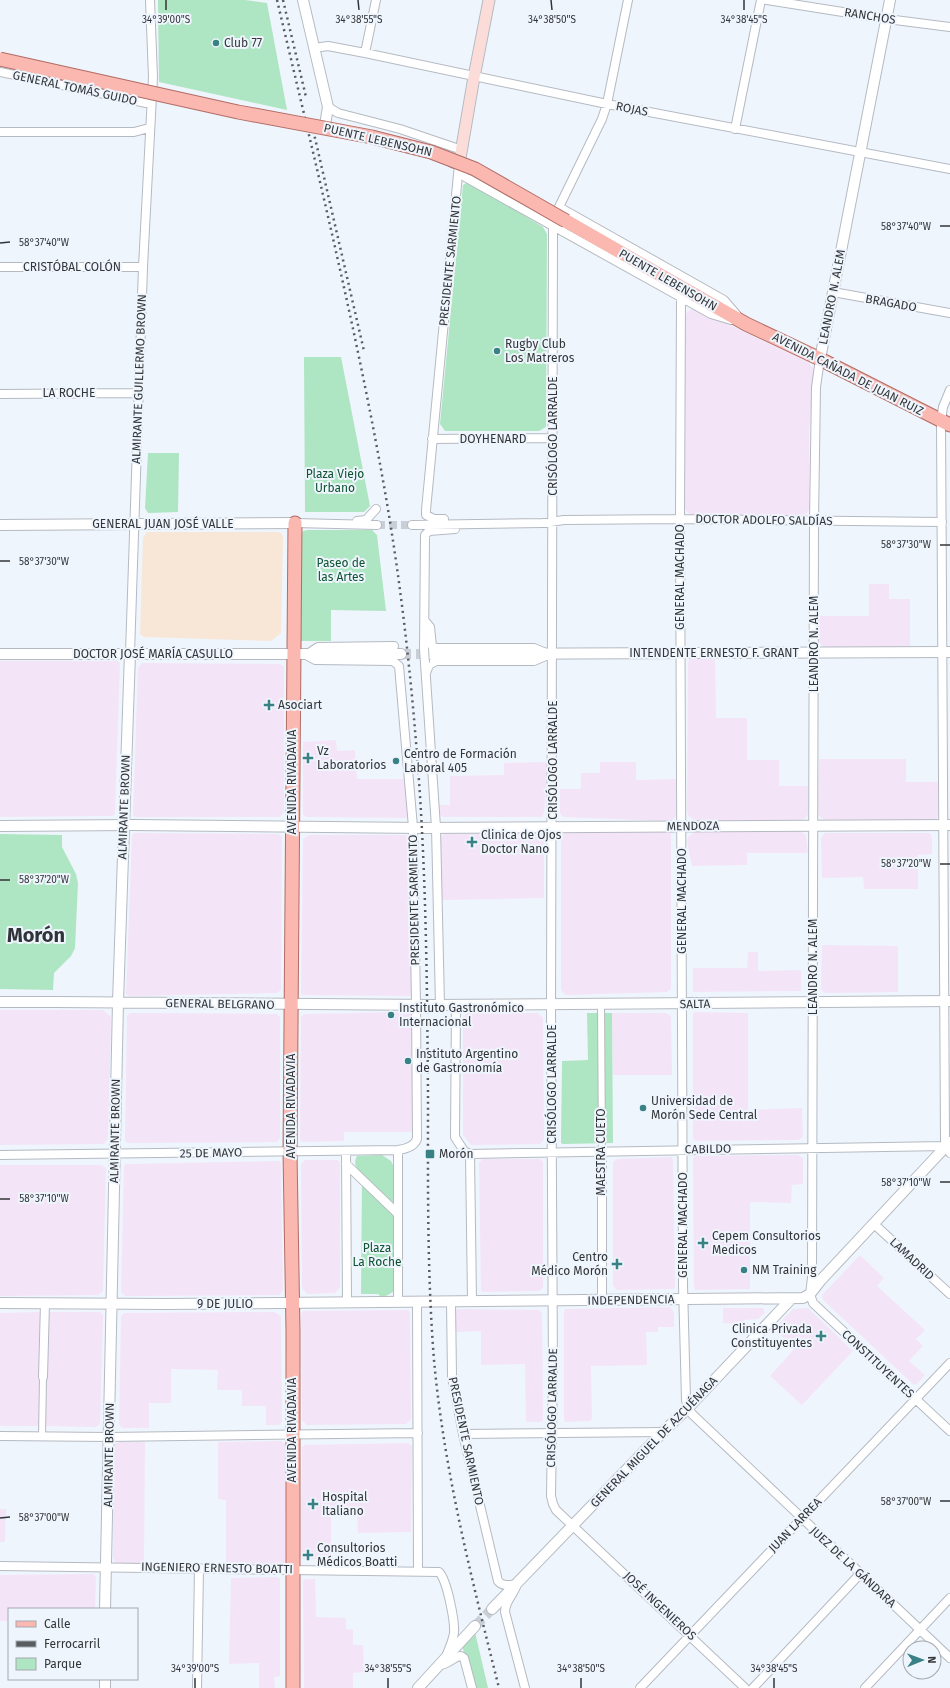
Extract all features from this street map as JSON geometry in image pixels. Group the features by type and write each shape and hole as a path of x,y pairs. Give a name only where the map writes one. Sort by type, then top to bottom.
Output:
{"main road":[{"name":"PRESIDENTE SARMIENTO","path":"459,164 489,0"},
{"name":"PUENTE LEBENSOHN","path":"0,59 238,112 372,137 431,152 475,169 560,213 723,311"},
{"name":"AVENIDA CAÑADA DE JUAN RUIZ","path":"151,99 282,123 296,125 325,125 375,136 459,164"},
{"name":"AVENIDA CAÑADA DE JUAN RUIZ","path":"723,311 746,324 820,359 946,423"},
{"name":"AVENIDA RIVADAVIA","path":"293,1688 290,1152 292,826 300,655 295,523"}],"street":[{"name":"ALMIRANTE GUILLERMO BROWN","path":"130,653 143,267 149,128 153,77 150,0"},
{"path":"303,0 328,107 325,125"},
{"path":"365,53 376,0"},
{"name":"CRISÓLOGO LARRALDE","path":"573,1526 556,1510 551,1496 553,1301 551,654 553,521 553,227 602,119 607,104 628,0"},
{"path":"735,129 761,0"},
{"name":"RANCHOS","path":"767,0 887,19 950,27"},
{"name":"LEANDRO N. ALEM","path":"810,1294 812,1278 813,1148 813,653 816,387 859,153 890,0"},
{"name":"ROJAS","path":"314,48 328,46 365,53 607,104 859,153 950,169"},
{"name":"GENERAL TOMÁS GUIDO","path":"0,72 151,99"},
{"path":"328,107 338,113 400,129 462,150"},
{"path":"0,132 134,132 149,128"},
{"name":"AVENIDA CAÑADA DE JUAN RUIZ","path":"459,164 473,170 547,214 560,213 724,300 746,324"},
{"name":"AVENIDA CAÑADA DE JUAN RUIZ","path":"459,164 465,177 553,227 711,314 746,324"},
{"name":"PRESIDENTE SARMIENTO","path":"434,519 426,515 426,510 459,164"},
{"name":"CRISTÓBAL COLÓN","path":"0,267 143,267"},
{"name":"BRAGADO","path":"833,292 950,313"},
{"name":"GENERAL MACHADO","path":"681,297 680,652 682,1004 684,1299 688,1408"},
{"path":"810,1294 820,1280 949,1147 946,652 942,522 946,423 943,407 950,390"},
{"name":"LA ROCHE","path":"0,394 138,393"},
{"name":"DOYHENARD","path":"432,439 553,438"},
{"name":"GENERAL JUAN JOSÉ VALLE","path":"327,524 332,521 366,520 376,509"},
{"name":"DOCTOR ADOLFO SALDÍAS","path":"434,519 455,519 466,524"},
{"name":"DOCTOR ADOLFO SALDÍAS","path":"427,533 429,531 455,529 466,524 543,523 564,520 680,519 942,522"},
{"name":"GENERAL JUAN JOSÉ VALLE","path":"0,525 295,523 377,525"},
{"path":"412,525 466,524"},
{"name":"PRESIDENTE SARMIENTO","path":"427,533 425,538 426,674 436,827 440,1005"},
{"name":"INTENDENTE ERNESTO F. GRANT","path":"425,621 430,627 431,643 436,648 534,648 551,654"},
{"name":"DOCTOR JOSÉ MARÍA CASULLO","path":"300,655 318,647 394,646"},
{"name":"INTENDENTE ERNESTO F. GRANT","path":"426,655 680,652 946,652"},
{"name":"DOCTOR JOSÉ MARÍA CASULLO","path":"0,654 130,653 399,658"},
{"name":"ALMIRANTE BROWN","path":"105,1608 118,1002 130,653"},
{"name":"INTENDENTE ERNESTO F. GRANT","path":"426,674 429,664 436,661 534,661 551,654"},
{"name":"PRESIDENTE SARMIENTO","path":"399,658 412,827 417,1139"},
{"name":"MENDOZA","path":"0,826 124,825 436,827 947,825"},
{"name":"GENERAL BELGRANO","path":"0,1002 440,1005"},
{"name":"SALTA","path":"440,1005 947,1002"},
{"name":"MAESTRA CUETO","path":"601,1004 602,1300"},
{"path":"456,1005 455,1137 464,1151 470,1154 472,1301"},
{"name":"25 DE MAYO","path":"0,1155 398,1150 412,1146 417,1139"},
{"name":"CABILDO","path":"470,1154 949,1147"},
{"path":"398,1150 398,1302"},
{"path":"346,1151 348,1302"},
{"path":"346,1164 397,1213"},
{"name":"LAMADRID","path":"874,1224 950,1294"},
{"name":"INDEPENDENCIA","path":"450,1302 791,1299 803,1298 810,1294"},
{"name":"CONSTITUYENTES","path":"810,1294 813,1303 950,1431"},
{"name":"GENERAL MIGUEL DE AZCUÉNAGA","path":"492,1609 688,1408 791,1299"},
{"path":"417,1301 418,1571"},
{"name":"PRESIDENTE SARMIENTO","path":"450,1302 451,1367 462,1434 497,1578 501,1584 505,1586 517,1584"},
{"name":"9 DE JULIO","path":"0,1303 111,1304 450,1302"},
{"path":"42,1437 45,1303"},
{"name":"JUAN LARREA","path":"640,1688 950,1363"},
{"name":"JUEZ DE LA GÁNDARA","path":"688,1408 860,1574 950,1658"},
{"path":"462,1434 663,1432"},
{"path":"0,1436 109,1437 418,1433"},
{"name":"JOSÉ INGENIEROS","path":"573,1526 745,1688"},
{"name":"INGENIERO ERNESTO BOATTI","path":"0,1566 435,1571 439,1572 444,1579 454,1632 451,1644 441,1665"},
{"path":"197,1688 199,1568"},
{"path":"753,1688 860,1574"},
{"name":"GENERAL MIGUEL DE AZCUÉNAGA","path":"517,1584 515,1592 507,1602 505,1612 525,1688"},
{"path":"865,1688 950,1598"},
{"path":"418,1688 441,1665 475,1626"},
{"path":"441,1665 449,1664 457,1656 464,1658 472,1688"}],"shaded area":[{"path":"692,309 698,310 808,362 814,369 809,433 809,509 805,516 693,516 687,512 685,508 685,317 687,312"},
{"path":"147,532 281,533 283,537 281,633 271,641 144,637 140,634 143,538"},
{"path":"869,584 889,584 889,599 910,599 910,648 823,647 818,641 818,616 869,616"},
{"path":"691,658 715,658 716,718 747,718 747,760 779,760 779,786 808,786 807,817 801,820 695,821 689,816 687,812 688,663"},
{"path":"0,661 117,661 120,663 115,813 113,816 0,817"},
{"path":"142,663 280,664 284,667 284,812 280,817 135,817 133,815 138,668"},
{"path":"336,740 337,751 355,750 357,779 407,779 409,815 406,818 306,817 303,814 303,742"},
{"path":"819,759 906,759 906,782 938,782 937,818 934,821 825,820 821,818 818,814"},
{"path":"548,762 544,813 542,817 444,817 439,815 439,805 450,805 450,776 504,775 504,763"},
{"path":"600,762 636,762 636,780 676,779 676,816 671,821 563,817 560,813 560,789 581,789 581,773 600,773"},
{"path":"799,831 806,835 808,853 747,853 747,865 692,866 687,842 688,837 695,832"},
{"path":"671,832 671,989 667,992 566,995 561,990 561,839 564,833"},
{"path":"134,833 279,834 282,837 281,990 277,993 129,996 126,994 132,836"},
{"path":"540,833 544,837 544,898 441,900 440,839 444,834"},
{"path":"825,833 930,833 932,839 932,854 918,855 918,889 864,889 863,877 822,878 821,838"},
{"path":"309,835 406,835 410,839 414,994 410,996 302,995 303,839"},
{"path":"822,945 898,946 898,992 824,993 821,989"},
{"path":"748,952 758,952 758,971 801,970 801,991 693,992 693,968 747,968"},
{"path":"0,1010 103,1010 111,1017 108,1139 104,1144 0,1145"},
{"path":"408,1012 411,1014 413,1129 410,1132 344,1132 344,1141 303,1142 300,1140 301,1017 304,1014"},
{"path":"694,1012 748,1013 748,1110 802,1108 803,1136 799,1140 696,1141 693,1138"},
{"path":"130,1013 277,1014 280,1017 280,1138 277,1142 128,1143 125,1141 127,1016"},
{"path":"467,1013 538,1013 543,1018 544,1139 540,1144 471,1145 463,1135 463,1017"},
{"path":"612,1013 666,1013 671,1016 672,1075 613,1075"},
{"path":"798,1155 803,1158 803,1184 792,1185 791,1203 750,1202 750,1289 695,1290 693,1158 696,1156"},
{"path":"671,1157 673,1159 675,1287 673,1289 616,1290 613,1285 613,1162 617,1159"},
{"path":"483,1159 540,1159 543,1162 543,1288 539,1291 482,1292 481,1290 479,1163"},
{"path":"305,1160 338,1160 340,1163 340,1287 335,1293 307,1294 302,1288 301,1164"},
{"path":"279,1161 281,1163 283,1290 279,1295 125,1296 121,1292 124,1166 126,1164"},
{"path":"0,1165 102,1165 106,1168 103,1291 98,1295 0,1296"},
{"path":"860,1255 884,1278 877,1286 925,1330 916,1339 923,1346 909,1361 925,1375 917,1384 914,1385 823,1300 822,1295"},
{"path":"670,1307 674,1312 674,1327 658,1327 658,1332 646,1332 647,1365 591,1366 592,1419 590,1421 565,1422 565,1309"},
{"path":"723,1308 763,1308 765,1313 758,1319 744,1320 743,1324 723,1323"},
{"path":"808,1308 853,1351 802,1405 770,1376 795,1348 774,1329 793,1309"},
{"path":"458,1309 539,1310 542,1313 543,1420 541,1422 526,1422 525,1364 481,1365 481,1331 456,1332 455,1312"},
{"path":"407,1310 410,1312 411,1419 406,1424 307,1425 302,1420 301,1314 303,1311"},
{"path":"41,1312 40,1426 0,1426 0,1313"},
{"path":"47,1312 100,1312 103,1315 100,1424 96,1427 45,1426"},
{"path":"274,1312 281,1316 282,1422 279,1425 266,1425 266,1406 242,1406 242,1390 217,1390 218,1370 171,1369 171,1403 149,1403 149,1428 122,1428 119,1424 121,1317 124,1313"},
{"path":"281,1441 286,1445 285,1563 279,1565 226,1565 226,1500 218,1499 218,1442"},
{"path":"145,1442 144,1565 116,1563 113,1557 114,1447 116,1443"},
{"path":"408,1443 412,1446 411,1532 358,1533 357,1511 331,1511 331,1559 302,1559 300,1557 302,1447 305,1445"},
{"path":"0,1509 6,1509 5,1542 0,1542"},
{"path":"93,1574 96,1577 95,1608 8,1608 8,1621 0,1621 0,1575"},
{"path":"276,1577 280,1579 280,1676 274,1677 275,1688 259,1688 259,1663 229,1664 231,1578"},
{"path":"305,1579 315,1579 316,1617 346,1618 346,1629 353,1630 353,1645 363,1645 364,1672 353,1673 353,1688 304,1688 303,1581"}],"green space":[{"name":"Club 77","path":"158,0 245,0 267,3 287,110 159,82"},
{"name":"Rugby Club Los Matreros","path":"468,182 543,227 547,234 546,427 539,431 445,431 440,424 463,185"},
{"name":"Plaza Viejo Urbano","path":"304,357 341,357 370,506 364,512 305,512"},
{"path":"148,453 179,453 178,512 148,513 145,508"},
{"name":"Paseo de las Artes","path":"372,530 377,535 386,611 331,610 331,641 301,641 301,537 303,531"},
{"path":"0,834 62,835 62,847 76,874 78,883 75,948 71,956 54,973 53,990 0,989"},
{"path":"587,1013 612,1013 613,1143 563,1144 561,1143 562,1061 588,1060"},
{"name":"Plaza La Roche","path":"382,1155 391,1161 393,1165 393,1292 384,1297 378,1294 361,1294 362,1174 355,1164 357,1156"},
{"path":"475,1632 488,1688 476,1688 462,1647"}],"tunnel":[{"path":"377,525 412,525"},
{"path":"401,654 429,654"},
{"path":"475,1626 492,1609"}],"railway":[{"path":"277,0 334,242 373,425 399,582 413,710 424,874 429,1260 434,1360 445,1443 460,1525 499,1688"},
{"path":"283,0 306,97"},
{"path":"312,125 364,351"}],"place":[{"name":"Club 77","path":"216,43"},
{"name":"Rugby Club Los Matreros","path":"497,351"},
{"name":"Asociart","path":"269,705"},
{"name":"Vz Laboratorios","path":"308,758"},
{"name":"Centro de Formación Laboral 405","path":"396,761"},
{"name":"Clinica de Ojos Doctor Nano","path":"472,842"},
{"name":"Instituto Gastronómico Internacional","path":"391,1015"},
{"name":"Instituto Argentino de Gastronomía","path":"408,1061"},
{"name":"Universidad de Morón Sede Central","path":"643,1108"},
{"name":"Morón","path":"430,1154"},
{"name":"Cepem Consultorios Medicos","path":"703,1243"},
{"name":"Centro Médico Morón","path":"617,1264"},
{"name":"NM Training","path":"744,1270"},
{"name":"Clinica Privada Constituyentes","path":"821,1336"},
{"name":"Hospital Italiano","path":"313,1504"},
{"name":"Consultorios Médicos Boatti","path":"308,1555"}],"district":[{"name":"Morón","path":"36,935"}]}
